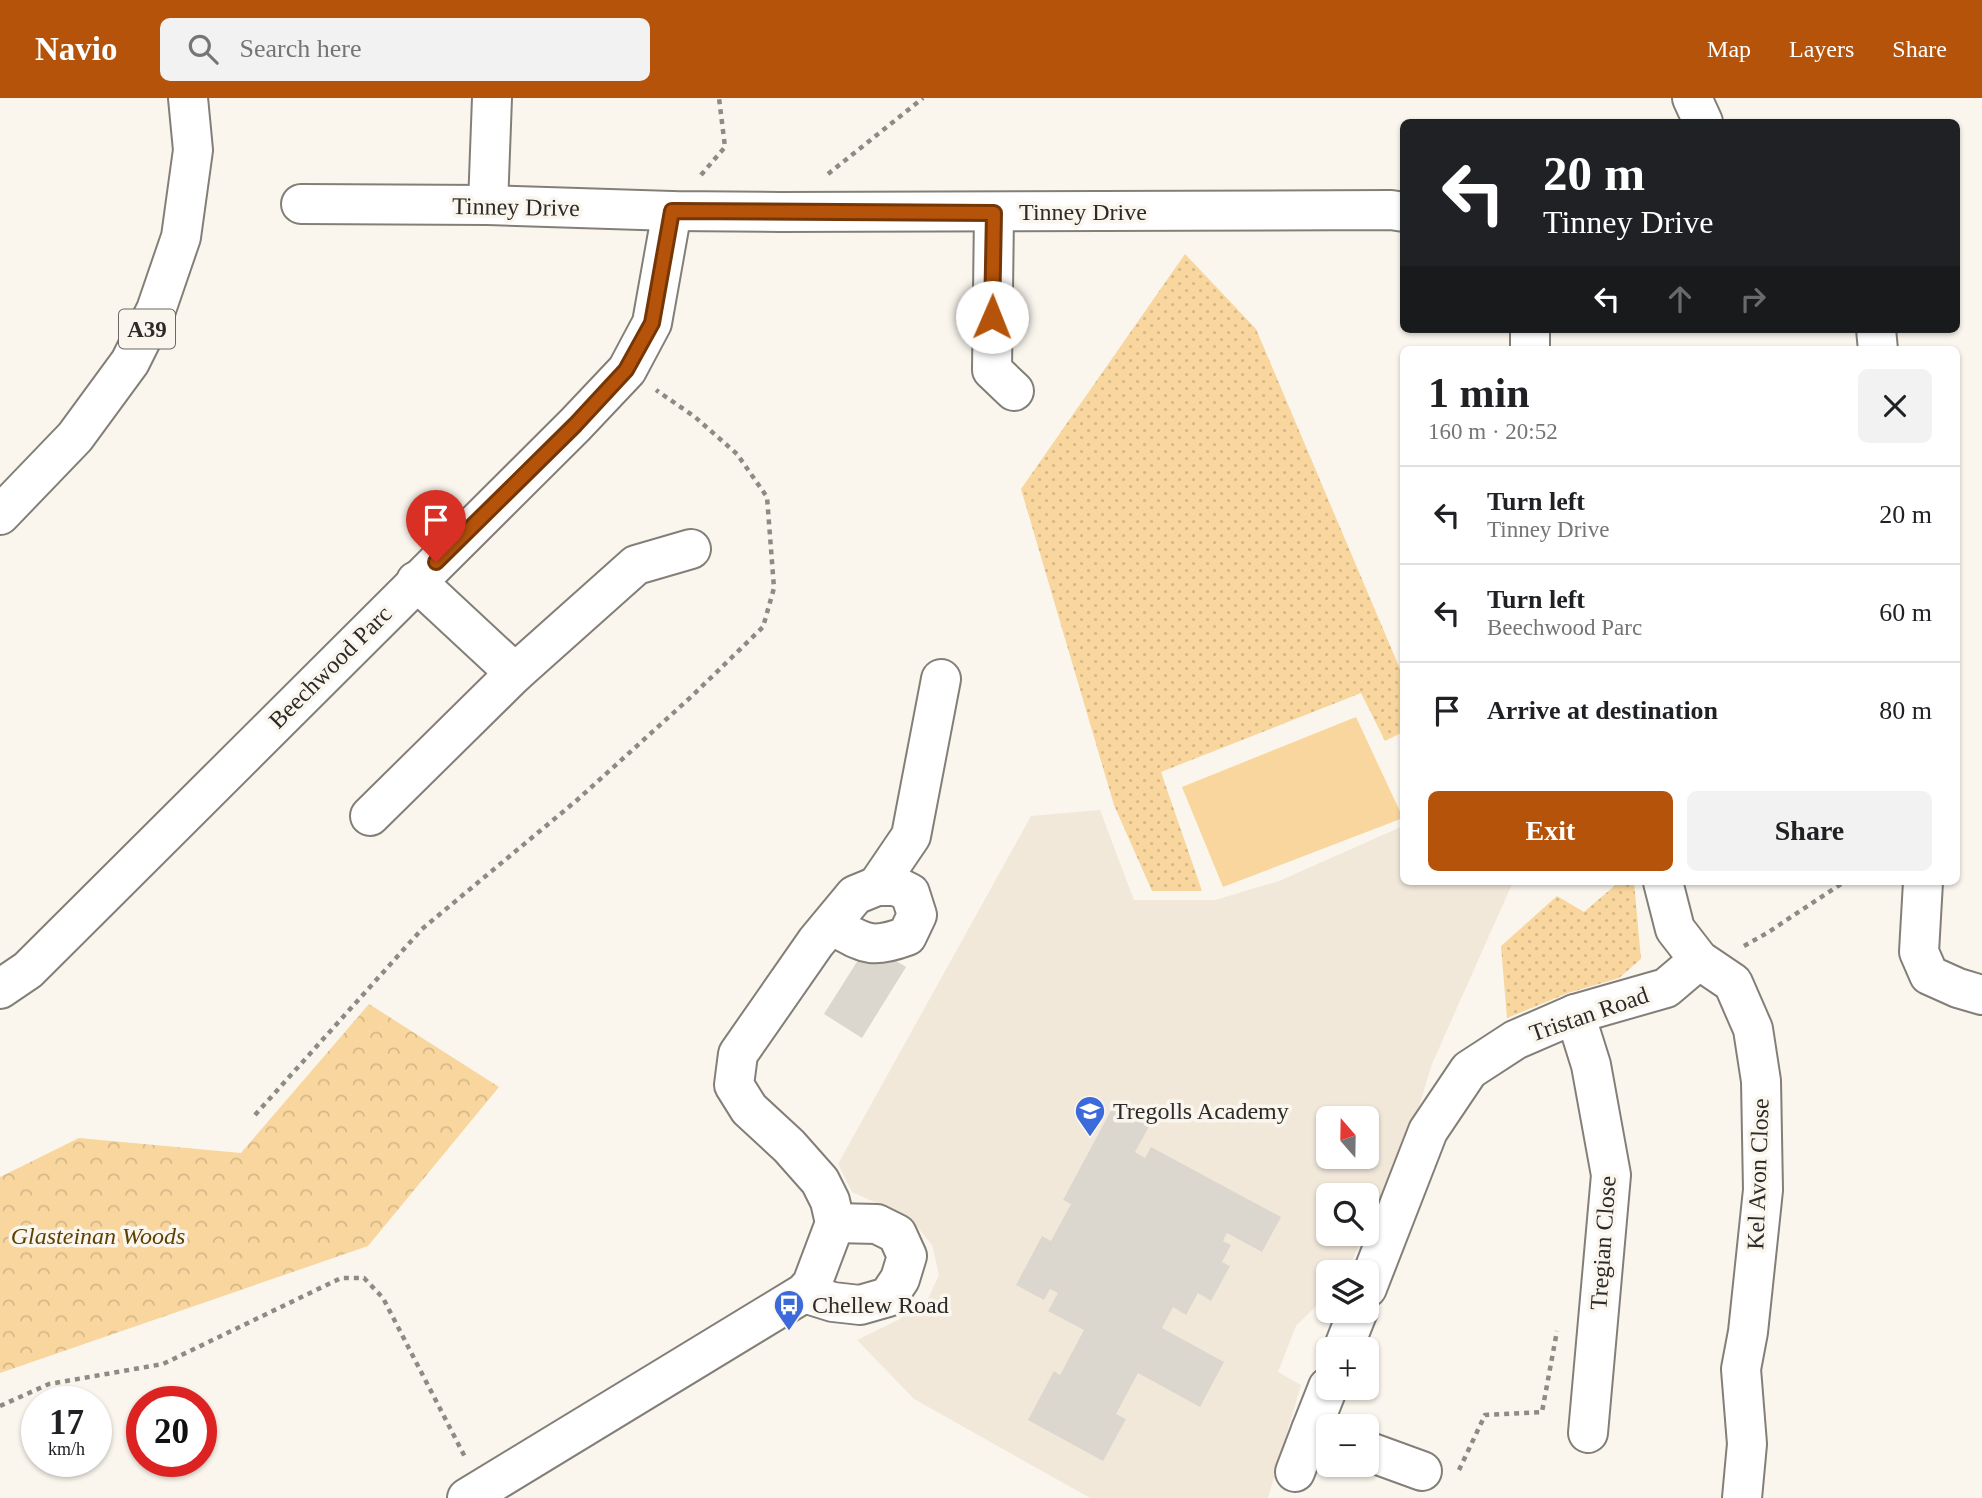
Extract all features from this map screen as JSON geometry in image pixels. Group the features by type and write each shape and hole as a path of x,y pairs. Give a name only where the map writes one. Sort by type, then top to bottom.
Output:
{"main road":[{"name":"A39","path":"0,516 75,437 130,362 156,310 181,237 193,150 188,98"},
{"path":"488,205 492,98"},
{"path":"1692,98 1702,119"},
{"name":"Tinney Drive","path":"300,204 488,205 780,212 1400,211"},
{"name":"Beechwood Parc","path":"0,989 27,970 575,425 626,370 652,323 672,211"},
{"path":"994,213 992,370 1014,391"},
{"path":"370,816 515,673 636,565 691,549"},
{"path":"416,581 515,673"},
{"path":"877,887 911,836 941,679"},
{"name":"Kel Avon Close","path":"1664,885 1675,929 1706,965 1733,983 1753,1029 1761,1081 1763,1190 1748,1332 1741,1369 1747,1444 1742,1498"},
{"path":"1923,885 1919,952 1930,975 1982,995"},
{"path":"474,1493 804,1293 812,1284 835,1223 830,1201 820,1181 789,1146 749,1109 733,1085 738,1054 816,942 855,895 877,887 896,886 910,893 917,915 907,936 886,944 865,943 831,925"},
{"name":"Tristan Road","path":"1378,1260 1428,1131 1469,1070 1515,1040 1575,1014 1666,988 1706,965"},
{"name":"Tregian Close","path":"1575,1014 1591,1065 1611,1175 1588,1433"},
{"path":"804,1293 833,1302 860,1305 888,1297 900,1279 907,1256 897,1234 877,1224 835,1223"},
{"path":"1295,1472 1316,1440"},
{"path":"1379,1454 1439,1472"}],"path":[{"path":"672,211 724,147 719,98"},
{"path":"780,212 923,98"},
{"path":"255,1115 422,929 576,801 692,696 763,627 774,588 767,497 737,454 695,417 626,370"},
{"path":"1706,965 1767,933 1839,885"},
{"path":"0,1406 49,1384 163,1364 341,1278 364,1278 383,1298 474,1493"},
{"path":"1439,1472 1485,1415 1542,1412 1559,1316 1598,1319"}],"shaded area":[{"name":"Tregolls Academy","path":"1100,810 1134,900 1215,900 1279,881 1400,827 1400,885 1512,885 1432,1064 1418,1110 1379,1200 1379,1183 1316,1183 1316,1246 1359,1246 1352,1260 1316,1260 1316,1306 1296,1326 1278,1372 1301,1385 1268,1498 1090,1498 914,1399 857,1340 898,1320 928,1299 939,1275 932,1245 910,1218 852,1192 838,1164 1031,816"}],"green space":[{"path":"1185,254 1256,329 1400,669 1400,734 1385,741 1361,693 1161,772 1202,891 1152,891 1114,805 1021,489"},
{"path":"1356,717 1400,812 1400,819 1223,887 1182,787"},
{"path":"1616,885 1634,885 1641,959 1619,978 1568,993 1507,1018 1501,946 1557,896 1584,912"},
{"name":"Glasteinan Woods","path":"369,1004 499,1087 368,1246 0,1373 0,1177 79,1138 241,1153"}],"building":[{"path":"875,948 906,967 862,1038 824,1014 860,957"},
{"path":"1115,1103 1151,1123 1135,1152 1145,1158 1151,1147 1281,1217 1262,1252 1227,1233 1223,1241 1231,1245 1222,1262 1230,1266 1211,1301 1198,1293 1186,1315 1173,1307 1162,1328 1224,1362 1200,1407 1138,1373 1116,1414 1126,1419 1103,1461 1028,1420 1054,1371 1060,1375 1084,1330 1048,1311 1058,1293 1050,1289 1044,1300 1016,1285 1042,1236 1051,1241 1071,1204 1063,1200"}],"place":[{"name":"Tregolls Academy","path":"1090,1138"},
{"name":"Chellew Road","path":"789,1332"}],"route":[{"path":"436,562 575,425 626,370 652,323 672,211 994,213 992,317"}]}
